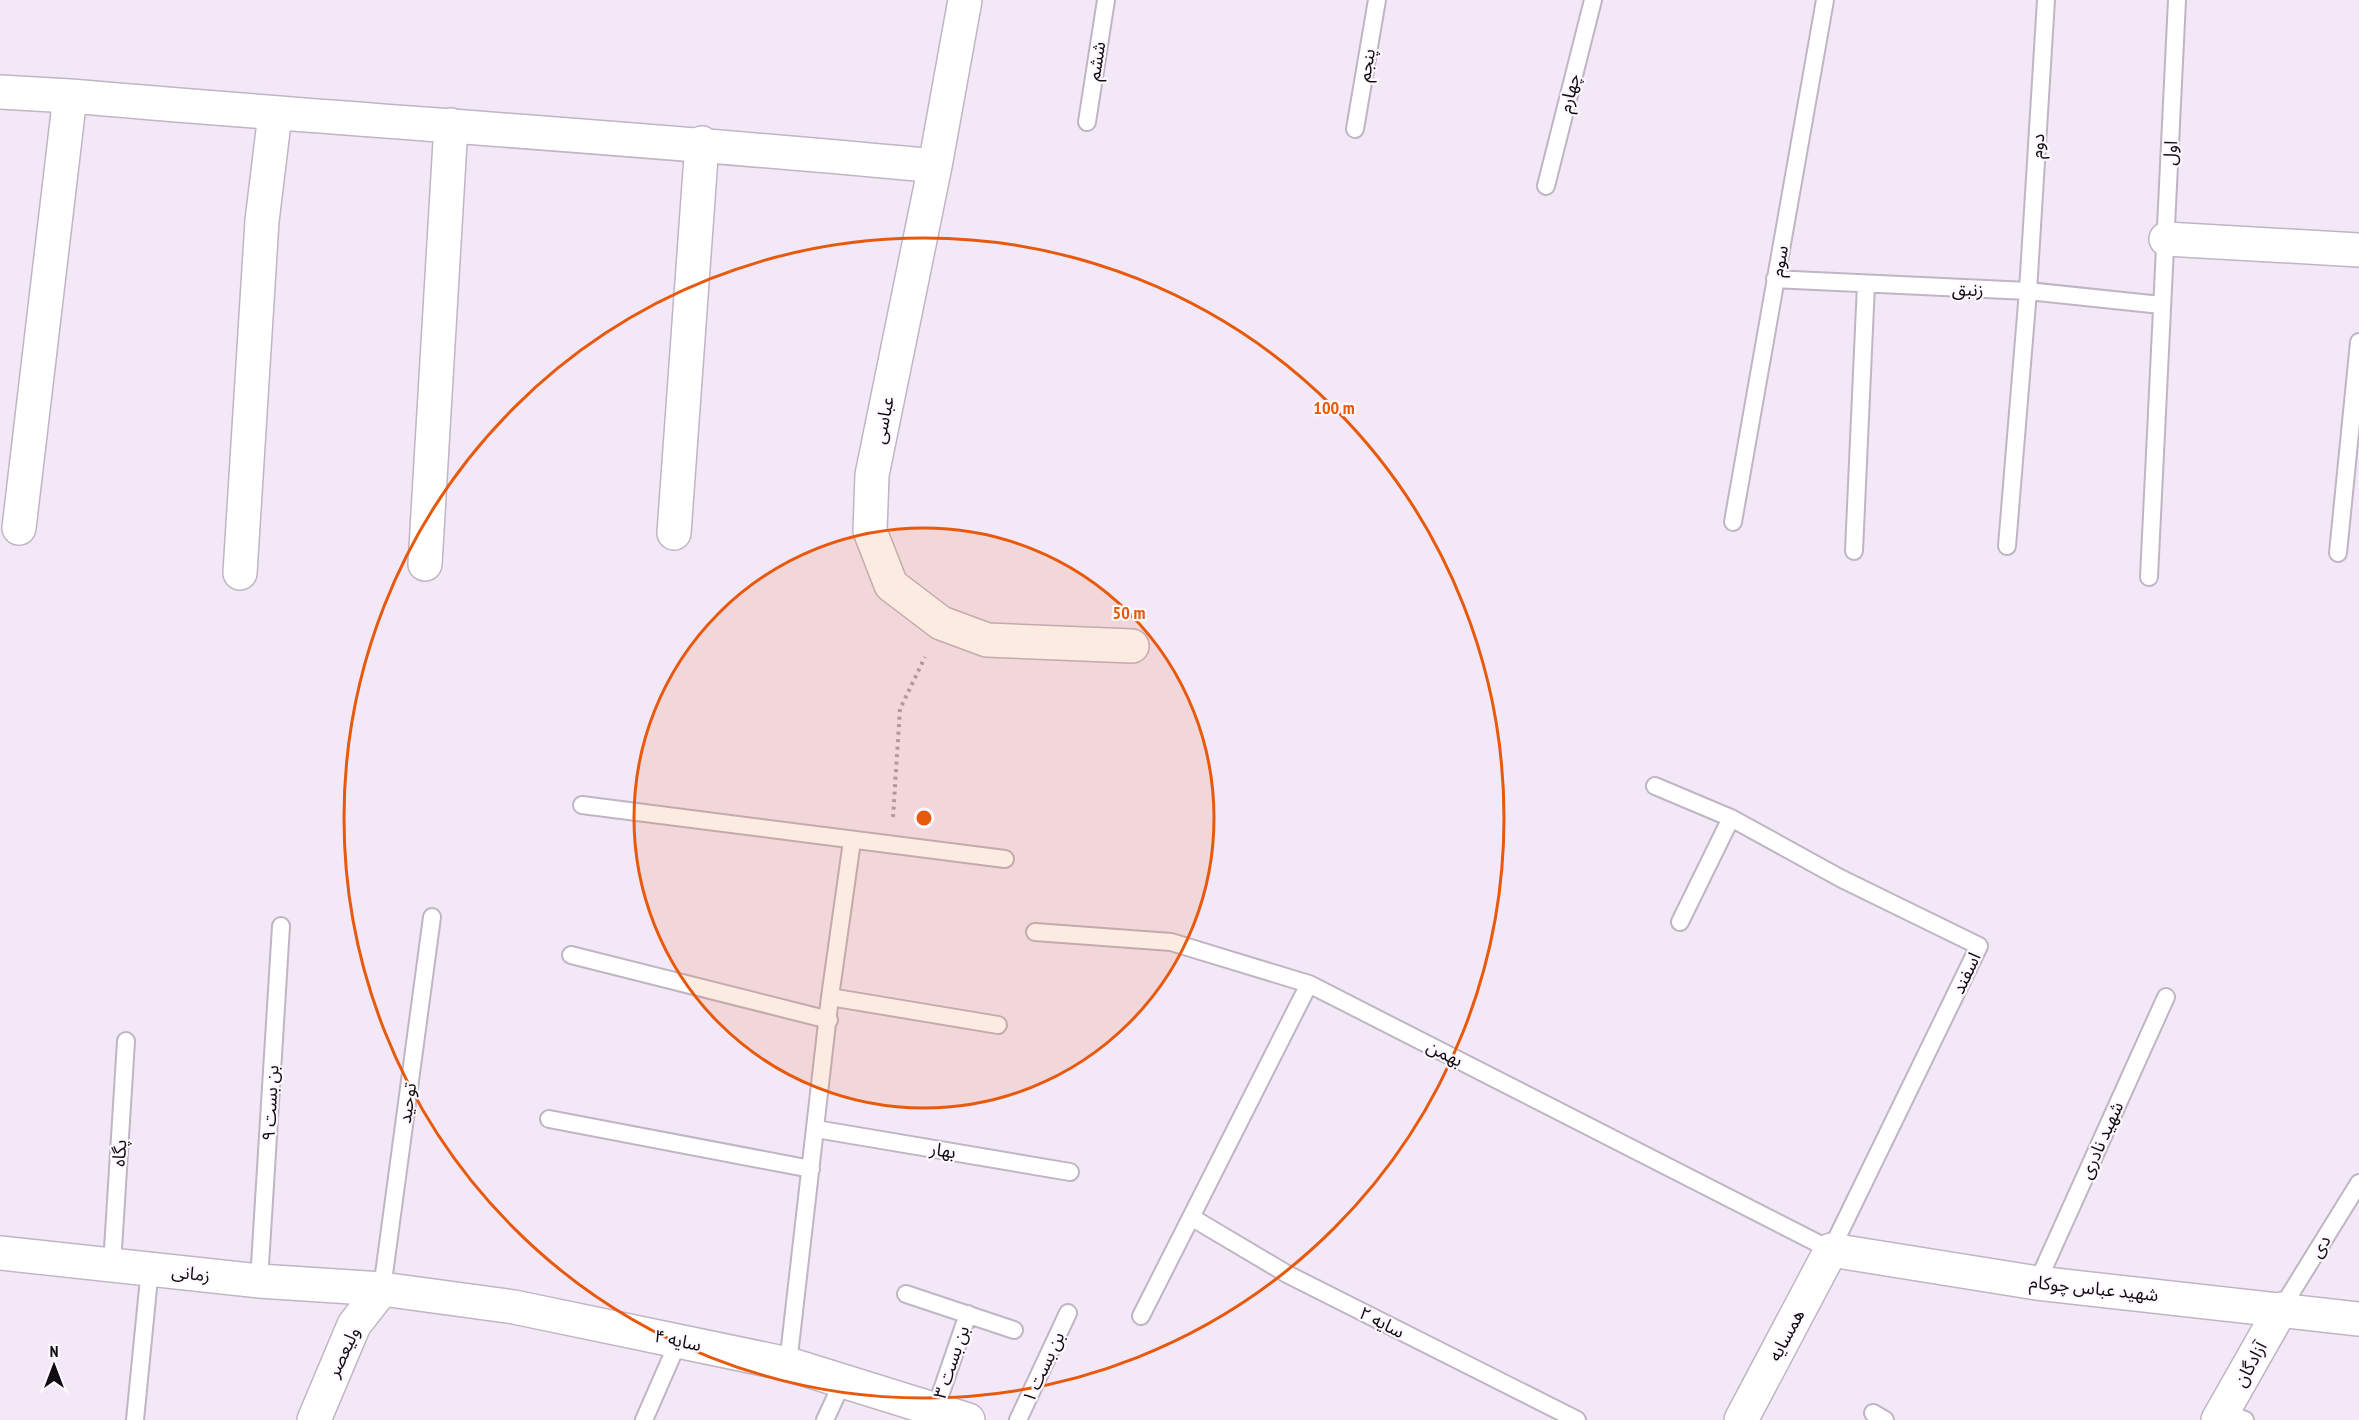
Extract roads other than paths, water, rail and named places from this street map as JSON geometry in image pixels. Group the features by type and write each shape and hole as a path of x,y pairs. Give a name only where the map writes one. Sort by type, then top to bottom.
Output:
{"street":[{"name":"عباسی","path":"965,0 935,166 872,475 870,531 891,585 940,623 987,640 1132,646"},
{"path":"0,92 274,114 702,143 935,166"},
{"path":"19,528 70,96"},
{"path":"240,573 262,221 274,114"},
{"path":"425,564 451,125"},
{"path":"674,533 702,143"},
{"path":"2166,239 2359,250"},
{"name":"شهید عباس چوکام","path":"1831,1250 2037,1283 2359,1319"},
{"name":"همسایه","path":"1741,1420 1831,1250"},
{"name":"زمانی","path":"0,1253 259,1281 381,1289"},
{"name":"سایه ۴","path":"381,1289 514,1307 788,1364 968,1420"},
{"name":"ولیعصر","path":"314,1420 354,1325 381,1289"},
{"name":"آزادگان","path":"2229,1417 2281,1309"}],"lane":[{"name":"ششم","path":"1087,122 1106,0"},
{"name":"پنجم","path":"1355,129 1377,0"},
{"name":"چهارم","path":"1546,186 1593,0"},
{"name":"سوم","path":"1733,522 1825,0"},
{"name":"دوم","path":"2007,546 2028,291 2046,0"},
{"name":"اول","path":"2149,577 2177,0"},
{"name":"زنبق","path":"1775,279 2028,291 2161,305"},
{"path":"1854,551 1866,284"},
{"path":"2338,553 2359,342"},
{"name":"اسفند","path":"1655,786 1731,818 1840,878 1979,946 1831,1250"},
{"path":"582,805 1005,860"},
{"path":"1680,922 1731,818"},
{"path":"788,1364 830,997 852,841"},
{"name":"توحید","path":"381,1289 432,917"},
{"name":"بن بست ۹","path":"259,1281 281,926"},
{"name":"بهمن","path":"1035,932 1171,942 1309,984 1831,1250"},
{"path":"571,955 829,1020"},
{"path":"1141,1316 1309,984"},
{"path":"830,997 998,1026"},
{"name":"شهید نادری","path":"2037,1283 2166,997"},
{"name":"پگاه","path":"111,1265 126,1041"},
{"path":"549,1119 811,1169"},
{"name":"بهار","path":"816,1129 1070,1172"},
{"name":"دی","path":"2281,1309 2359,1183"},
{"name":"سایه ۲","path":"1191,1216 1287,1274 1577,1420"},
{"path":"135,1420 150,1268"},
{"path":"906,1294 1014,1330"},
{"name":"بن بست ۱","path":"1018,1420 1068,1313"},
{"name":"بن بست ۳","path":"935,1410 968,1314"},
{"path":"644,1420 679,1340"},
{"path":"825,1420 843,1381"}]}
